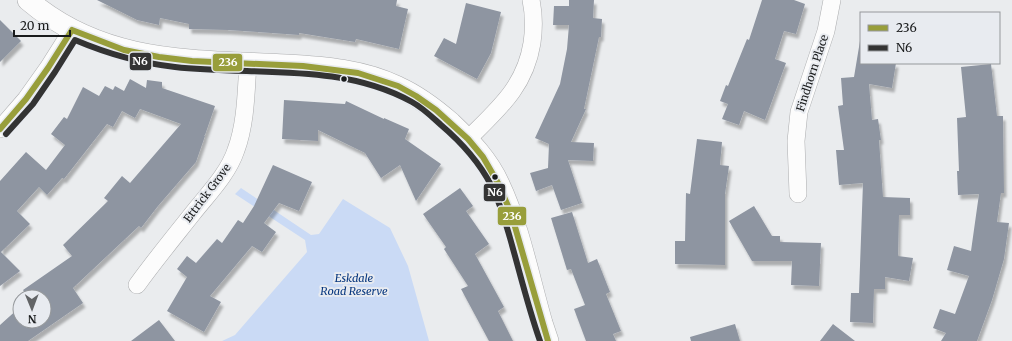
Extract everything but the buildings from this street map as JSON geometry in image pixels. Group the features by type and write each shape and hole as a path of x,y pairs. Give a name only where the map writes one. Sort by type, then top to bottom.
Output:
{"street":[{"path":"28,0 72,30 124,50 159,57 192,61 303,66 358,73 398,86 416,96 436,110 468,139 483,157 498,183 511,213 548,341"},
{"path":"468,139 498,109 524,74 530,54 534,29 531,0"},
{"name":"Findhorn Place","path":"798,194 796,142 799,112 826,31 832,0"},
{"path":"0,129 26,99 72,30"},
{"name":"Ettrick Grove","path":"137,285 159,255 215,186 236,152 242,130 248,63"}],"green space":[{"name":"Eskdale Road Reserve","path":"241,188 311,235 319,234 343,199 390,228 408,266 429,341 222,341 235,335 307,252 305,240 235,194"}],"transit line":[{"name":"236","path":"72,30 124,50 159,57 192,61 303,66 358,73 398,86 416,96 436,110 468,139 483,157 498,183 511,213 548,341"},
{"name":"236","path":"0,129 26,99 72,30"},
{"name":"N6","path":"6,134 33,104 75,40 99,50 149,63 175,67 296,73 326,76 356,81 384,89 412,102 427,113 462,145 475,160 486,177 494,191 502,212 540,341"}]}
